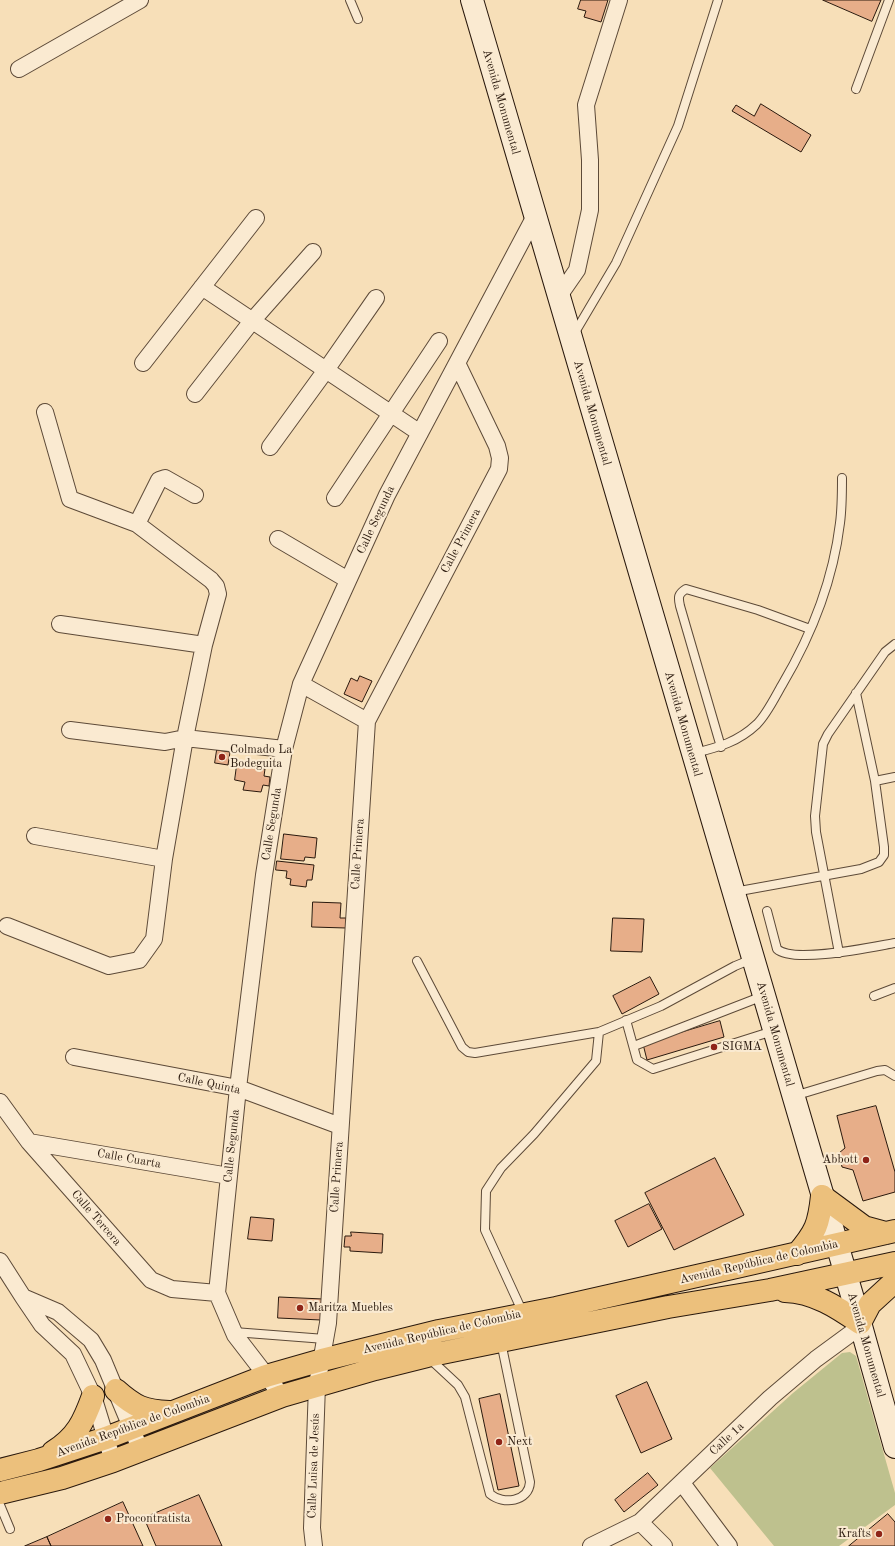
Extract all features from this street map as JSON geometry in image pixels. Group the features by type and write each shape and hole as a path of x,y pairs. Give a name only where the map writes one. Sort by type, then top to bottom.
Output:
{"main road":[{"name":"Avenida Monumental","path":"472,0 844,1273 861,1324 895,1447"},
{"path":"822,1196 864,1227 891,1232"},
{"path":"797,1254 812,1237 820,1219 822,1196"},
{"name":"Avenida República de Colombia","path":"0,1470 39,1460 106,1438 266,1376 322,1360 444,1330 524,1314 891,1232"},
{"name":"Avenida República de Colombia","path":"0,1493 62,1478 113,1461 282,1396 317,1385 426,1356 668,1307 770,1290 895,1263"},
{"path":"770,1290 799,1292 819,1298 840,1309 861,1324 870,1304 895,1281"},
{"path":"444,1330 449,1352"},
{"path":"116,1390 131,1404 141,1409 172,1413"},
{"path":"39,1460 71,1437 84,1420 93,1396"}],"street":[{"path":"19,69 140,0"},
{"path":"559,296 576,270 590,210 590,160 586,105 619,0"},
{"name":"Calle Segunda","path":"282,1396 234,1332 217,1294 238,1088 264,875 284,749 301,684 387,494 535,216"},
{"path":"144,363 256,218"},
{"path":"195,394 252,321 313,252"},
{"path":"202,287 389,414 420,433"},
{"path":"270,447 376,298"},
{"path":"335,498 389,414 439,341"},
{"name":"Calle Primera","path":"317,1385 325,1339 367,721 499,469 500,458 497,446 457,363"},
{"path":"6,926 109,966 139,960 154,939 164,859 185,738 204,645 218,594 216,586 211,580 137,524 70,499 45,412"},
{"path":"137,524 158,480 165,478 195,495"},
{"path":"278,539 348,580"},
{"path":"60,624 204,645"},
{"path":"301,684 367,721"},
{"path":"70,730 165,742 185,738 284,749"},
{"path":"35,836 164,859"},
{"name":"Calle Quinta","path":"74,1057 238,1088 340,1126"},
{"name":"Calle Tercera","path":"0,1102 29,1142 151,1280 172,1289 217,1294"},
{"name":"Calle Cuarta","path":"29,1142 229,1176"},
{"path":"0,1261 42,1325 73,1354 93,1396 113,1461"},
{"path":"23,1297 58,1312 91,1340 103,1360 141,1450"},
{"name":"Calle 1a","path":"600,1544 640,1522 770,1398 816,1359 861,1324"},
{"path":"73,1354 91,1340"},
{"name":"Calle Luisa de Jesús","path":"314,1546 312,1528 317,1385"},
{"path":"682,1483 729,1546"},
{"path":"640,1522 664,1546"}],"lane":[{"path":"350,0 358,20"},
{"path":"571,340 616,263 678,126 718,0"},
{"path":"856,89 889,0"},
{"path":"692,753 721,747 736,740 758,723 795,663 826,588 835,555 840,522 842,478"},
{"path":"721,747 680,606 678,596 680,592 686,589 758,610 810,629"},
{"path":"839,953 824,875 815,816 823,744 828,734 884,652 895,644"},
{"path":"733,892 871,866 879,862 884,855 875,781 856,693"},
{"path":"875,781 895,777"},
{"path":"767,911 775,944 780,952 791,955 839,953 895,943"},
{"path":"417,961 462,1047 468,1052 475,1053 599,1032 661,1006 735,966 752,959"},
{"path":"874,996 895,988"},
{"path":"634,1046 763,996"},
{"path":"626,1020 637,1060 653,1069 774,1031"},
{"path":"524,1314 485,1230 486,1191 501,1168 534,1134 596,1061 599,1032"},
{"path":"793,1097 877,1071 885,1070 895,1076"},
{"path":"234,1332 325,1339"},
{"path":"426,1356 458,1385 465,1397 490,1494 496,1499 505,1501 524,1496 530,1490 530,1482 501,1341"},
{"path":"0,1505 10,1529"}],"green space":[{"path":"850,1352 856,1356 895,1493 895,1505 839,1546 774,1546 710,1468 793,1393 842,1353"}],"building":[{"path":"581,0 608,0 601,22 584,17 586,11 578,9"},
{"path":"823,0 881,0 872,21"},
{"path":"761,104 811,135 801,152 732,111 736,105 754,116"},
{"path":"360,676 372,681 362,702 344,694 351,678 357,681"},
{"name":"Colmado La Bodeguita","path":"217,750 230,752 228,765 215,763"},
{"path":"237,765 265,769 264,776 270,777 269,786 263,785 261,792 243,790 245,782 235,780"},
{"path":"284,834 317,838 315,858 305,857 304,861 281,859"},
{"path":"277,861 314,865 312,880 307,880 306,887 290,885 291,879 286,878 287,871 276,870"},
{"path":"313,902 341,903 340,918 346,918 346,928 312,927"},
{"path":"613,918 644,919 642,952 611,951"},
{"path":"650,977 659,994 622,1014 613,996"},
{"path":"720,1021 724,1037 647,1060 643,1044"},
{"name":"Abbott","path":"876,1106 895,1172 895,1192 863,1201 853,1170 842,1167 839,1153 845,1148 837,1116"},
{"path":"715,1158 744,1215 674,1250 645,1193"},
{"path":"649,1204 662,1229 628,1247 615,1221"},
{"path":"251,1217 274,1219 272,1241 248,1239"},
{"path":"351,1232 383,1234 382,1253 350,1251 350,1247 344,1247 345,1236 351,1236"},
{"name":"Maritza Muebles","path":"279,1297 323,1299 321,1320 278,1318"},
{"path":"647,1382 672,1439 641,1453 616,1396"},
{"name":"Next","path":"500,1394 519,1486 498,1490 479,1399"},
{"path":"648,1473 658,1485 624,1512 615,1500"},
{"path":"199,1495 222,1546 156,1546 144,1518"},
{"name":"Procontratista","path":"123,1502 143,1546 51,1546 47,1537"},
{"name":"Krafts","path":"888,1514 895,1522 895,1546 849,1546"},
{"path":"47,1537 51,1546 25,1546"}],"place":[{"name":"Colmado La Bodeguita","path":"222,757"},
{"name":"SIGMA","path":"714,1047"},
{"name":"Abbott","path":"866,1160"},
{"name":"Maritza Muebles","path":"300,1308"},
{"name":"Next","path":"499,1442"},
{"name":"Procontratista","path":"108,1519"},
{"name":"Krafts","path":"879,1534"}]}
